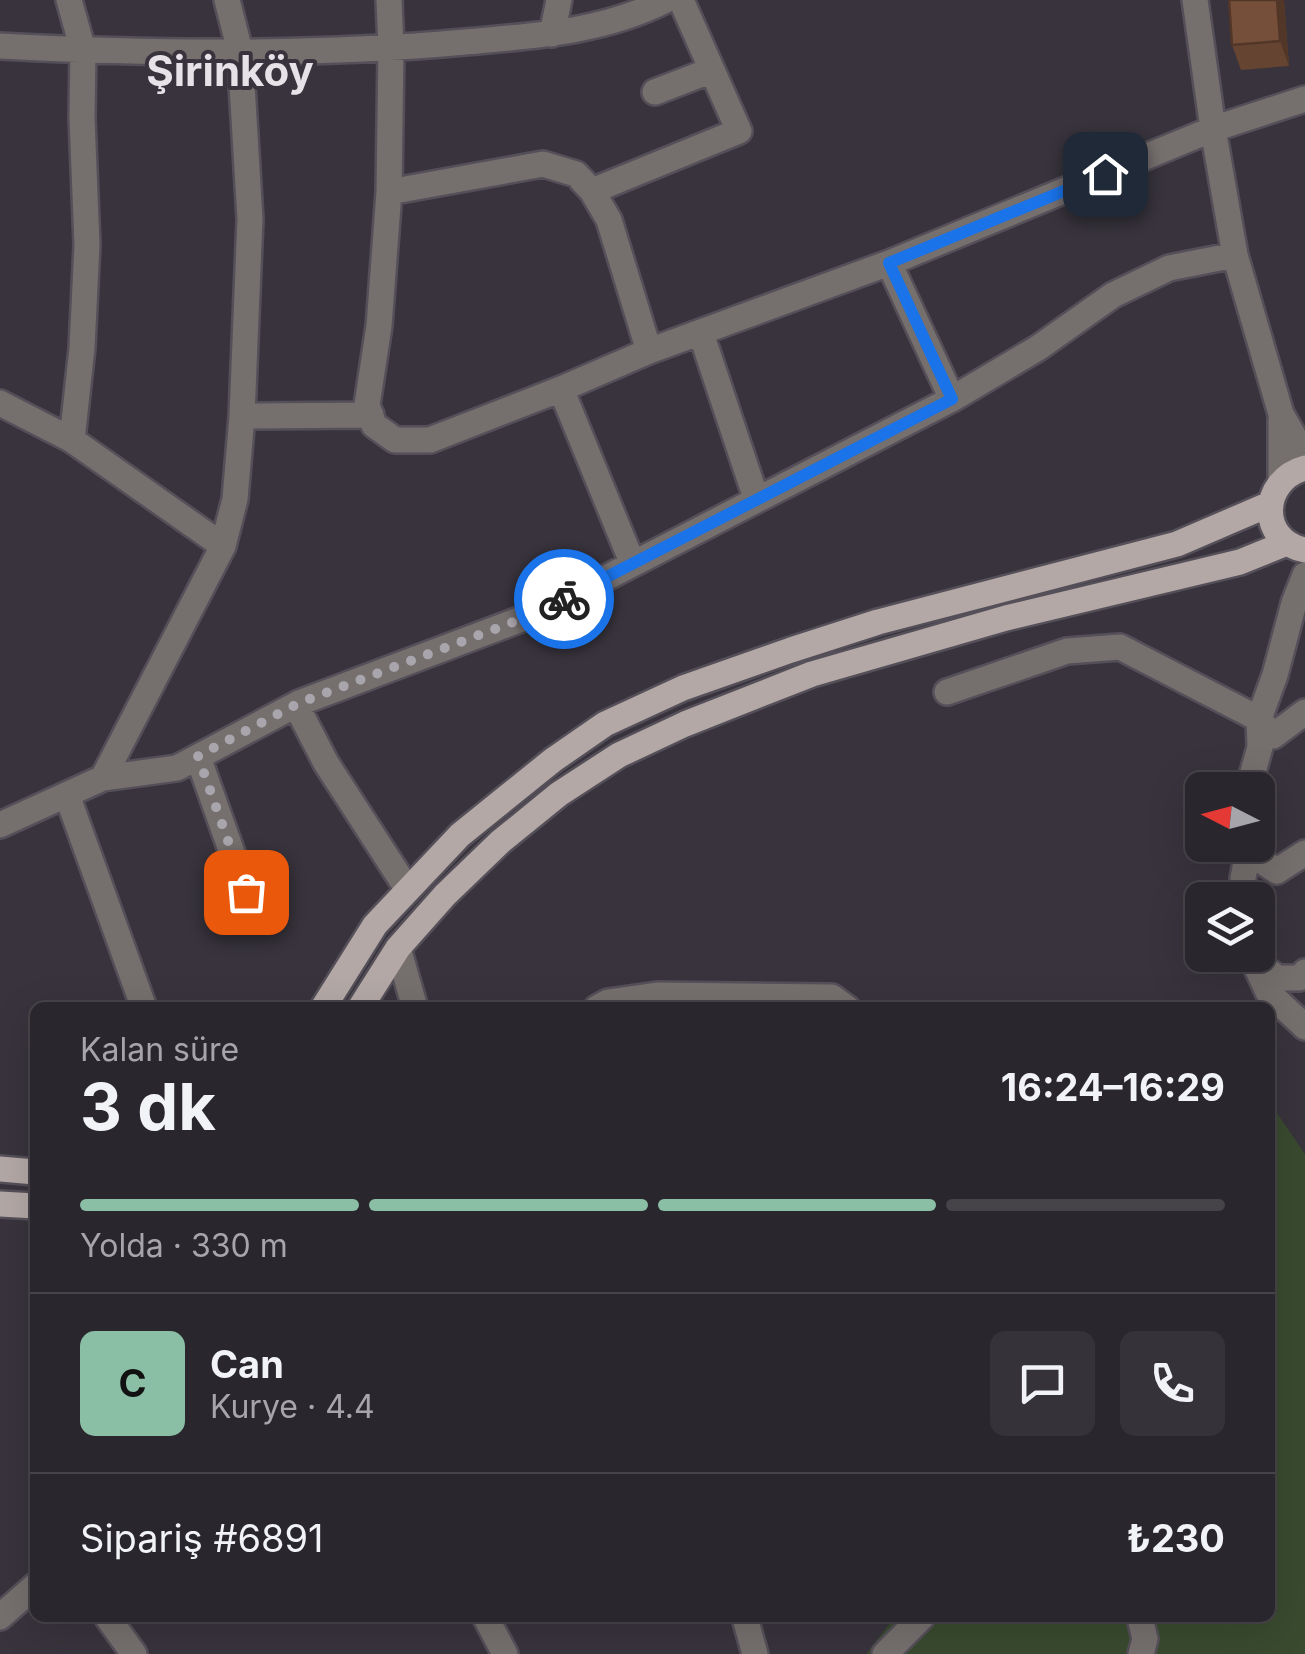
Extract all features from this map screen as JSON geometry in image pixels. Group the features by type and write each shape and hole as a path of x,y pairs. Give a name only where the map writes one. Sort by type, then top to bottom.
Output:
{"main road":[{"path":"327,1002 375,924 460,835 553,760 605,724 668,696 878,622 1177,544 1276,492 1292,473 1305,468"},
{"path":"1276,492 1274,526 1296,547"},
{"path":"364,1002 398,948 445,895 558,794 620,755 685,724 829,669 1006,618 1296,547"},
{"path":"0,1170 30,1172"},
{"path":"0,1204 30,1206"}],"street":[{"path":"69,0 83,50 87,245 72,440"},
{"path":"103,778 223,546 235,499 250,219 240,50 227,0"},
{"path":"389,0 390,192 379,326 367,405 374,425 395,440 430,440 649,351 889,263 1214,129 1305,99"},
{"path":"552,34 559,0"},
{"path":"0,46 83,50 391,48 552,34 609,22 666,0"},
{"path":"592,191 739,131 681,0"},
{"path":"1195,0 1235,255 1281,414 1305,456"},
{"path":"656,92 712,70"},
{"path":"390,192 542,164 576,174 592,191 609,220 649,351"},
{"path":"0,826 103,778 177,768 296,704 540,612 952,399 1038,348 1113,295 1168,268 1235,255"},
{"path":"889,263 952,399"},
{"path":"701,333 756,498"},
{"path":"560,389 632,562"},
{"path":"0,403 72,440 223,546"},
{"path":"1276,492 1281,414"},
{"path":"242,416 371,415"},
{"path":"1294,604 1296,547"},
{"path":"1253,772 1260,747 1259,719 1305,574"},
{"path":"947,692 1067,651 1120,647 1259,719 1273,736 1305,712"},
{"path":"296,704 326,764 408,890"},
{"path":"198,756 246,892"},
{"path":"67,795 142,1002"},
{"path":"1265,862 1277,871 1305,853"},
{"path":"398,948 413,1002"},
{"path":"1258,972 1268,992 1305,1027"},
{"path":"1270,972 1278,978 1299,978 1305,972"},
{"path":"608,1002 658,995 832,997 839,1002"},
{"path":"0,1617 30,1590"},
{"path":"111,1622 134,1654"},
{"path":"488,1622 505,1654"},
{"path":"746,1622 756,1654"},
{"path":"886,1654 917,1622"},
{"path":"1141,1622 1145,1639 1142,1654"}],"green space":[{"path":"1275,1110 1305,1154 1305,1654 866,1654 891,1622 1275,1622"}],"building":[{"path":"1229,0 1277,0 1280,41 1232,45"}],"way so far":[{"path":"246,892 198,756 299,703 540,612 564,599"}],"district":[{"name":"Şirinköy","path":"230,70"}],"route":[{"path":"564,599 952,399 889,263 1105,174"}]}
